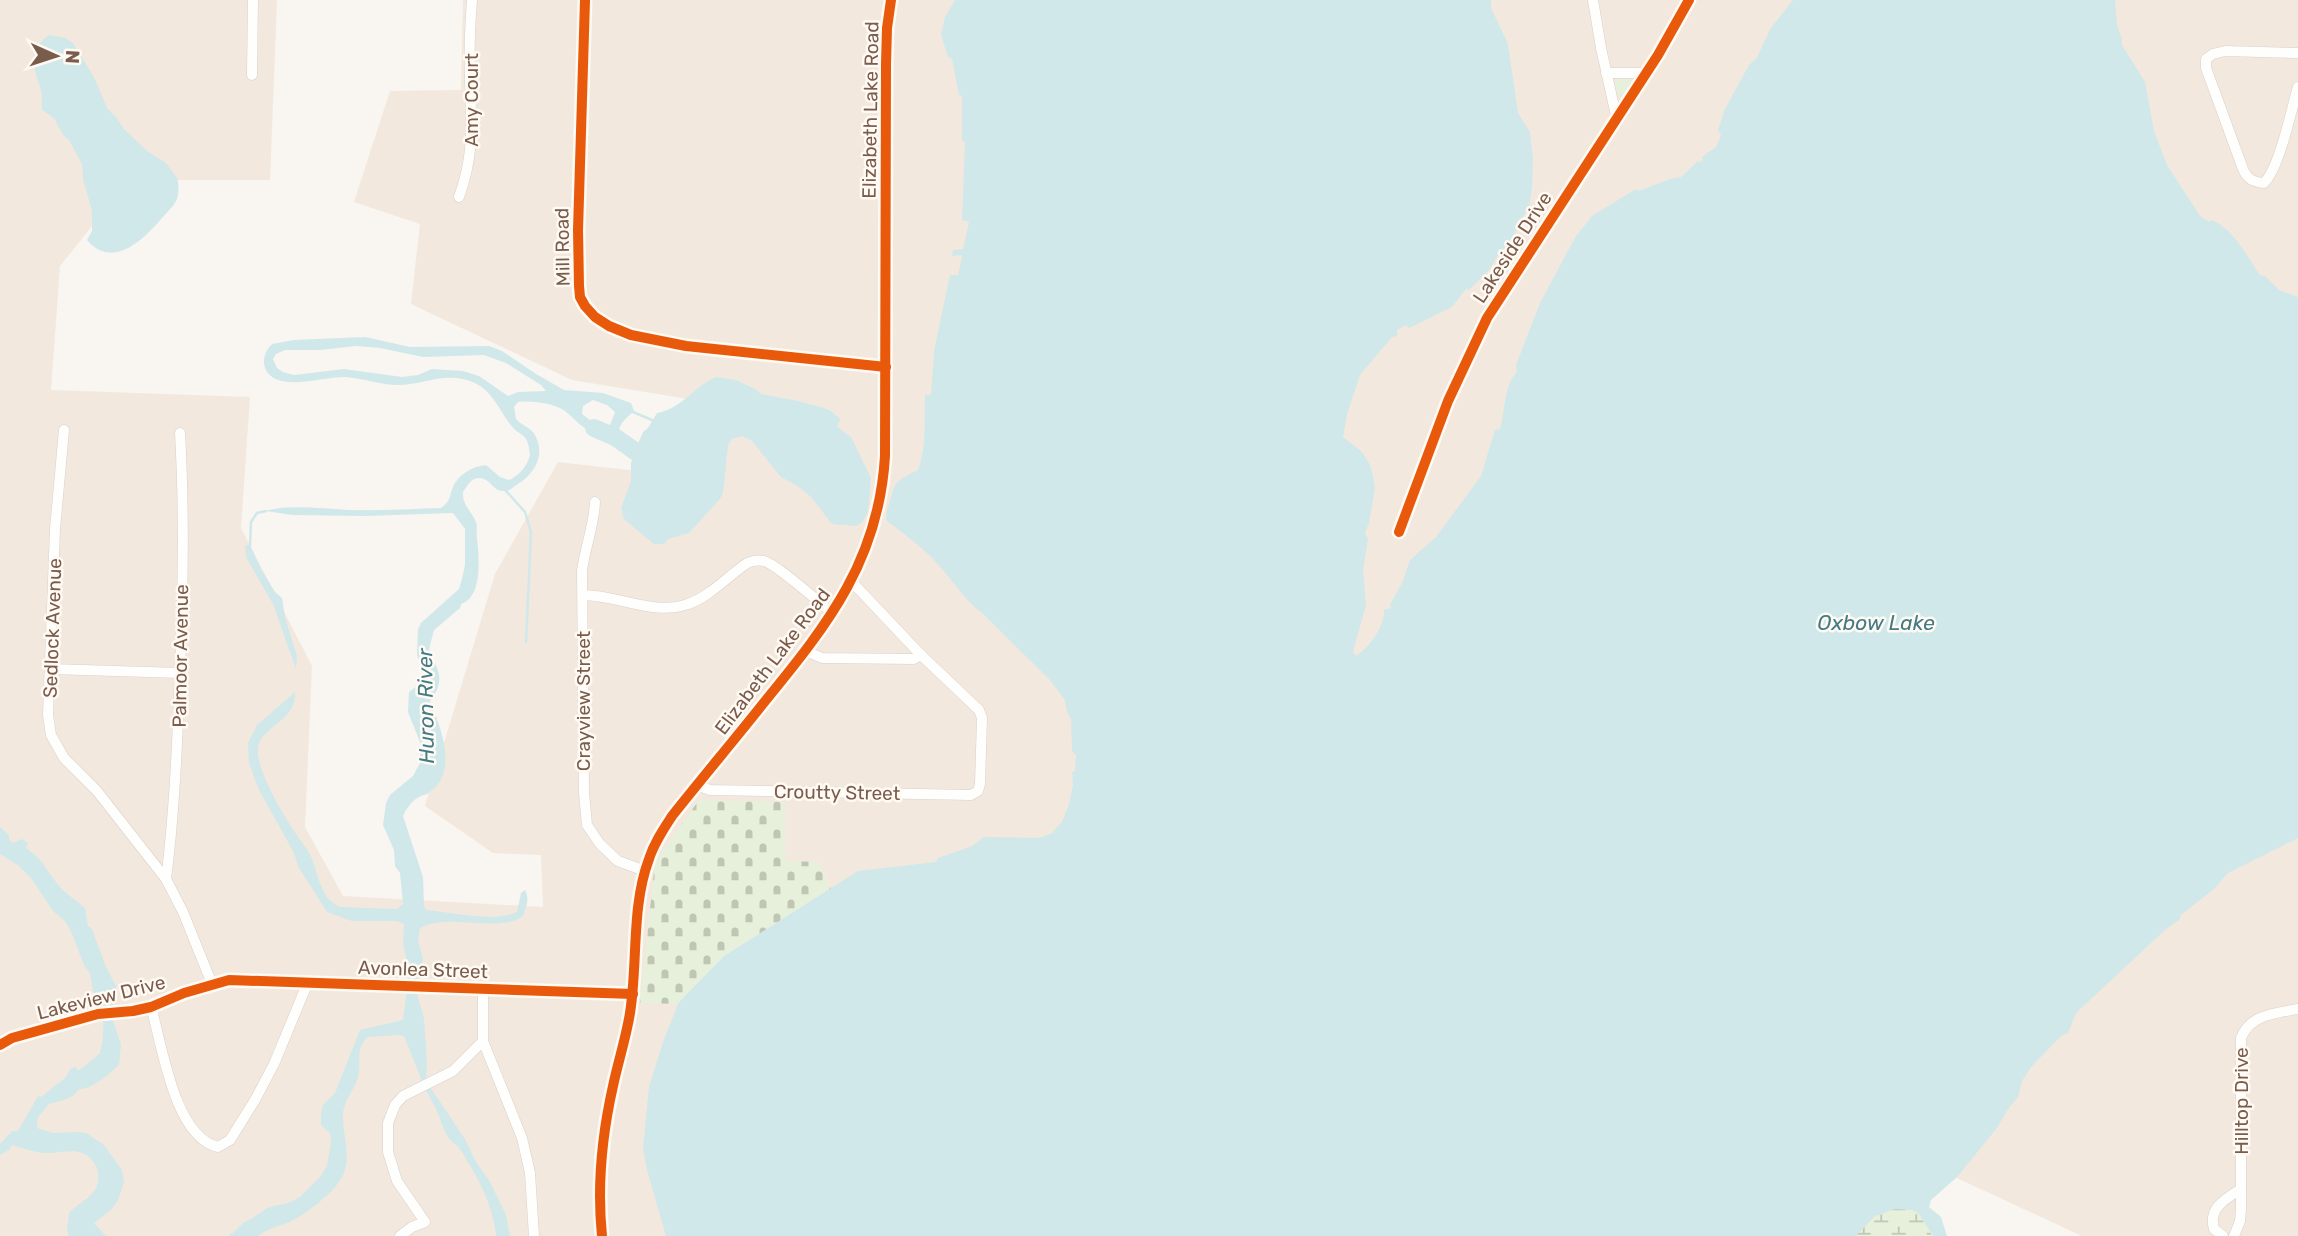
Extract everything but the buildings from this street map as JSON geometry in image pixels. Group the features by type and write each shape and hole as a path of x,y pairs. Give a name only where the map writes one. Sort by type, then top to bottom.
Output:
{"street":[{"path":"252,75 253,0"},
{"name":"Amy Court","path":"459,197 471,157 472,0"},
{"name":"Mill Road","path":"585,0 578,230 580,297 585,306 609,326 631,335 686,345 886,367"},
{"name":"Elizabeth Lake Road","path":"602,1236 600,1192 606,1122 633,994 640,899 645,872 655,843 672,816 833,614 852,582 870,538 881,491 885,456 886,64 891,0"},
{"path":"1593,0 1617,120"},
{"name":"Lakeside Drive","path":"1399,532 1448,401 1487,318 1510,279 1617,120 1689,0"},
{"path":"2298,53 2225,51 2206,59 2206,68 2245,176 2251,180 2264,183 2268,178 2275,164 2298,87"},
{"path":"1606,73 1646,74"},
{"name":"Sedlock Avenue","path":"65,430 56,518 48,715 51,735 64,758 97,791 166,879"},
{"name":"Palmoor Avenue","path":"166,879 173,827 180,673 183,570 180,433"},
{"name":"Crayview Street","path":"596,502 594,522 583,563 584,793 587,825 600,844 618,861 645,872"},
{"path":"583,595 662,608 684,606 728,580 744,565 757,561 771,565 833,614"},
{"path":"806,651 822,657 914,659 921,655 852,582"},
{"name":"Croutty Street","path":"697,785 710,790 971,795 978,791 979,710 921,655"},
{"path":"50,669 180,673"},
{"path":"166,879 183,912 212,984"},
{"name":"Avonlea Street","path":"212,984 229,980 633,994"},
{"path":"151,1007 179,1104 201,1140 218,1147 230,1140 274,1064 308,982"},
{"name":"Lakeview Drive","path":"0,1045 12,1038 97,1014 151,1007 212,984"},
{"path":"483,989 483,1041 522,1138 530,1173 534,1236"},
{"name":"Hilltop Drive","path":"2234,1236 2240,1221 2241,1038 2244,1031 2256,1020 2274,1013 2298,1009"},
{"path":"400,1236 425,1222 397,1181 388,1152 388,1124 395,1105 403,1096 453,1071 483,1041"},
{"path":"2223,1236 2214,1229 2213,1215 2223,1200 2241,1189"}],"shaded area":[{"path":"0,0 277,0 270,180 129,180 60,266 51,390 250,397 241,528 312,666 305,827 343,896 543,907 541,855 493,853 425,806 495,574 558,462 690,477 761,411 572,380 411,304 420,224 354,202 390,91 461,90 463,0 1059,0 1186,787 1029,962 831,889 818,862 640,1002 707,1003 790,1236 0,1236"},
{"path":"1416,0 2298,0 2298,449 1326,740 1287,438"},
{"path":"2298,692 2298,1236 2082,1236 1827,1118"}],"green space":[{"path":"1626,78 1635,82 1628,93 1617,95 1617,79"},
{"path":"699,800 785,802 785,861 818,862 831,889 724,956 678,1004 640,1003 655,862"},
{"path":"1915,1197 1932,1236 1753,1236"}],"water":[{"name":"Oxbow Lake","path":"955,0 1491,0 1491,8 1508,44 1518,113 1530,132 1533,159 1529,207 1512,240 1499,253 1489,270 1469,290 1466,289 1452,307 1409,328 1406,325 1397,330 1397,336 1392,337 1360,375 1347,414 1343,437 1362,452 1370,465 1375,488 1365,533 1368,539 1363,570 1366,605 1353,652 1356,656 1371,642 1379,629 1384,610 1391,608 1410,560 1436,537 1481,476 1495,430 1500,429 1510,384 1517,372 1516,365 1540,303 1576,236 1592,216 1636,189 1639,191 1681,177 1716,147 1725,109 1749,65 1757,58 1770,29 1793,0 2115,0 2122,45 2145,82 2154,131 2167,165 2200,216 2209,222 2212,220 2220,224 2227,230 2260,275 2265,276 2279,290 2298,297 2298,838 2228,873 2215,888 2181,915 2180,919 2076,1013 2068,1033 2061,1036 2031,1067 2022,1081 2018,1097 1997,1128 1957,1177 1931,1200 1929,1207 1941,1217 1947,1236 1933,1236 1919,1214 1912,1210 1895,1209 1875,1216 1856,1236 666,1236 643,1148 649,1087 663,1042 682,999 724,956 858,871 936,862 938,858 972,846 984,837 1039,838 1051,834 1062,822 1069,804 1076,755 1072,751 1071,719 1065,700 1049,679 970,602 940,566 886,519 895,486 918,470 921,461 925,395 931,395 934,351 950,275 958,275 962,257 952,256 953,250 963,249 969,222 962,220 965,142 962,141 962,96 959,95 952,59 948,57 941,35 945,17"},
{"path":"49,35 65,38 73,43 95,79 107,108 147,151 166,163 177,178 178,194 173,206 138,242 118,252 97,249 87,240 92,231 92,211 83,179 82,164 54,118 42,110 34,59 37,47"},
{"path":"365,337 410,347 489,346 502,351 564,390 603,393 631,403 634,411 622,423 616,439 589,431 558,407 528,401 518,402 514,407 516,419 532,431 538,444 538,458 533,470 524,480 507,491 476,478 463,492 465,504 477,526 478,576 468,600 434,630 429,649 439,676 437,689 430,702 445,748 444,772 439,782 428,793 418,797 403,816 423,877 426,910 496,917 517,912 521,893 525,890 527,897 523,916 513,921 432,924 420,928 418,940 423,959 416,991 424,1018 426,1081 490,1182 506,1215 510,1236 496,1236 483,1189 458,1146 446,1133 404,1036 400,1035 368,1037 361,1046 358,1077 343,1111 345,1171 331,1192 301,1215 258,1236 229,1234 269,1207 300,1197 321,1176 327,1165 331,1142 330,1133 321,1125 323,1106 335,1093 360,1030 403,1020 409,973 403,943 404,924 396,921 352,921 327,912 299,868 293,851 259,790 249,763 248,743 257,725 295,692 291,710 266,734 258,747 262,771 268,785 310,855 323,889 332,903 340,907 397,909 403,904 400,873 395,866 394,850 383,825 390,795 413,776 420,763 420,742 408,712 409,692 422,682 424,677 417,654 418,629 421,623 459,589 465,565 465,529 453,513 365,516 292,515 266,511 295,507 359,510 441,508 449,500 458,479 468,471 486,465 500,477 509,480 522,470 530,455 526,439 514,429 490,394 467,380 449,378 398,385 345,377 289,382 270,376 264,365 268,349 272,344 294,340","holes":["356,346 423,357 484,355 506,363 546,391 518,392 508,396 479,376 463,371 432,369 418,375 402,377 344,369 294,375 277,368 273,359 276,354 285,350","593,400 607,405 615,412 609,428 599,427 582,414 583,406"]},
{"path":"716,377 736,380 761,394 824,408 840,419 837,427 851,437 871,478 868,512 862,522 856,526 832,524 811,497 781,477 752,441 742,436 732,439 728,445 720,499 689,533 668,539 664,544 654,544 624,519 621,508 631,481 631,463 643,432 657,413 674,407"},
{"path":"247,545 250,545 275,592 282,598 297,656 296,669 273,604 247,559"},
{"path":"0,827 14,843 22,839 28,843 26,848 40,860 59,886 85,908 88,926 92,929 116,986 112,1018 121,1044 119,1065 103,1079 78,1090 73,1096 49,1104 38,1117 37,1128 53,1133 86,1133 104,1145 122,1170 124,1182 118,1200 112,1209 94,1223 106,1236 69,1236 67,1230 69,1213 92,1194 97,1186 97,1169 90,1158 72,1151 44,1153 12,1145 0,1155 0,1144 12,1131 18,1131 38,1096 41,1097 65,1078 71,1068 80,1070 100,1053 103,1023 102,1005 93,991 90,973 84,965 71,931 65,921 53,911 31,878 19,866 0,854"}],"waterway":[{"path":"633,412 652,420"},
{"name":"Huron River","path":"594,428 615,437 653,464"},
{"path":"506,491 525,512 531,532 526,642"},
{"path":"250,545 251,522 257,513 266,511"}],"cycle path":[{"path":"585,0 578,230 580,297 585,306 609,326 631,335 686,346 886,367"},
{"path":"602,1236 600,1180 603,1142 630,1013 637,916 643,877 651,853 672,816 789,672 830,616 861,558 873,527 881,493 885,456 886,64 891,0"},
{"path":"1399,532 1448,401 1487,318 1658,55 1689,0"},
{"path":"0,1045 12,1038 98,1014 151,1007 184,993 229,980 633,994"}]}
